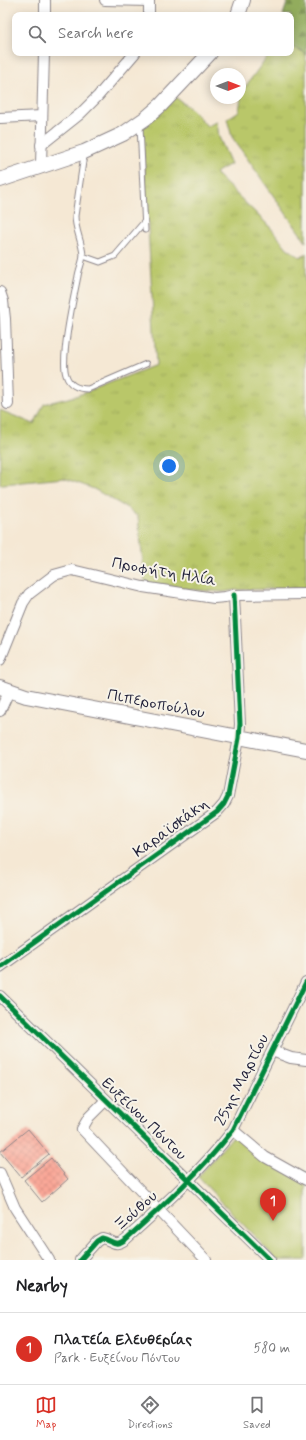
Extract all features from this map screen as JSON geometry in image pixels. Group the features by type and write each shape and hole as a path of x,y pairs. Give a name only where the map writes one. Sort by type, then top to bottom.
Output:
{"street":[{"path":"45,0 45,12"},
{"path":"105,0 149,0 149,12"},
{"path":"239,12 244,0"},
{"path":"41,165 44,56"},
{"path":"41,145 80,114 98,96 132,56"},
{"path":"0,180 41,165 84,152 113,139 140,122 161,105 207,56"},
{"path":"0,118 42,116"},
{"path":"0,292 3,301 5,319 8,404"},
{"name":"Προφήτη Ηλία","path":"0,660 23,603 29,594 54,575 65,571 72,570 143,587 206,597 306,594"},
{"name":"Καραϊσκάκη","path":"0,967 217,812 224,804 228,796 239,738 240,724 234,595"},
{"path":"0,711 5,689"},
{"name":"Πιπεροπούλου","path":"5,689 26,696 306,750"},
{"name":"25ης Μαρτίου","path":"188,1180 219,1148 233,1130 306,982"},
{"name":"Ευξείνου Πόντου","path":"0,996 270,1260"},
{"path":"272,1051 291,1058 306,1060"},
{"path":"106,1100 89,1117 82,1129 157,1210 206,1260"},
{"path":"233,1130 265,1157 306,1180"},
{"path":"0,1173 15,1208 49,1260"},
{"name":"Ξούθου","path":"80,1260 97,1241 102,1238 116,1244 122,1242 188,1180"}],"lane":[{"path":"140,122 145,230"},
{"path":"84,152 75,216 75,223 83,256 78,275 66,346 66,371 68,379 78,388 89,389 146,364"},
{"path":"83,256 100,262 115,256 145,221"}],"green space":[{"path":"288,0 306,0 306,54 294,48 294,12 284,12"},
{"path":"294,48 306,54 306,242 232,137 227,119 239,111 240,104 246,104 246,86 268,56 294,56"},
{"path":"174,96 191,109 207,126 217,122 219,137 231,164 215,173 270,227 287,248 300,257 306,253 306,588 236,590 223,592 196,590 145,582 138,517 127,508 94,489 64,478 0,485 0,410 34,424 44,404 76,396 156,365 142,124"},
{"path":"234,1135 306,1184 305,1260 277,1260 198,1177"}],"building":[{"path":"28,1129 49,1154 21,1177 0,1152"},
{"path":"51,1158 68,1179 42,1202 24,1180"}],"cycle path":[{"path":"0,967 217,812 224,804 228,796 239,738 240,724 234,595"},
{"path":"80,1260 97,1241 102,1238 114,1243 119,1243 126,1239 182,1187 221,1145 233,1130 306,982"},
{"path":"0,996 270,1260"}],"place":[{"name":"Πλατεία Ελευθερίας","path":"273,1221"}]}
